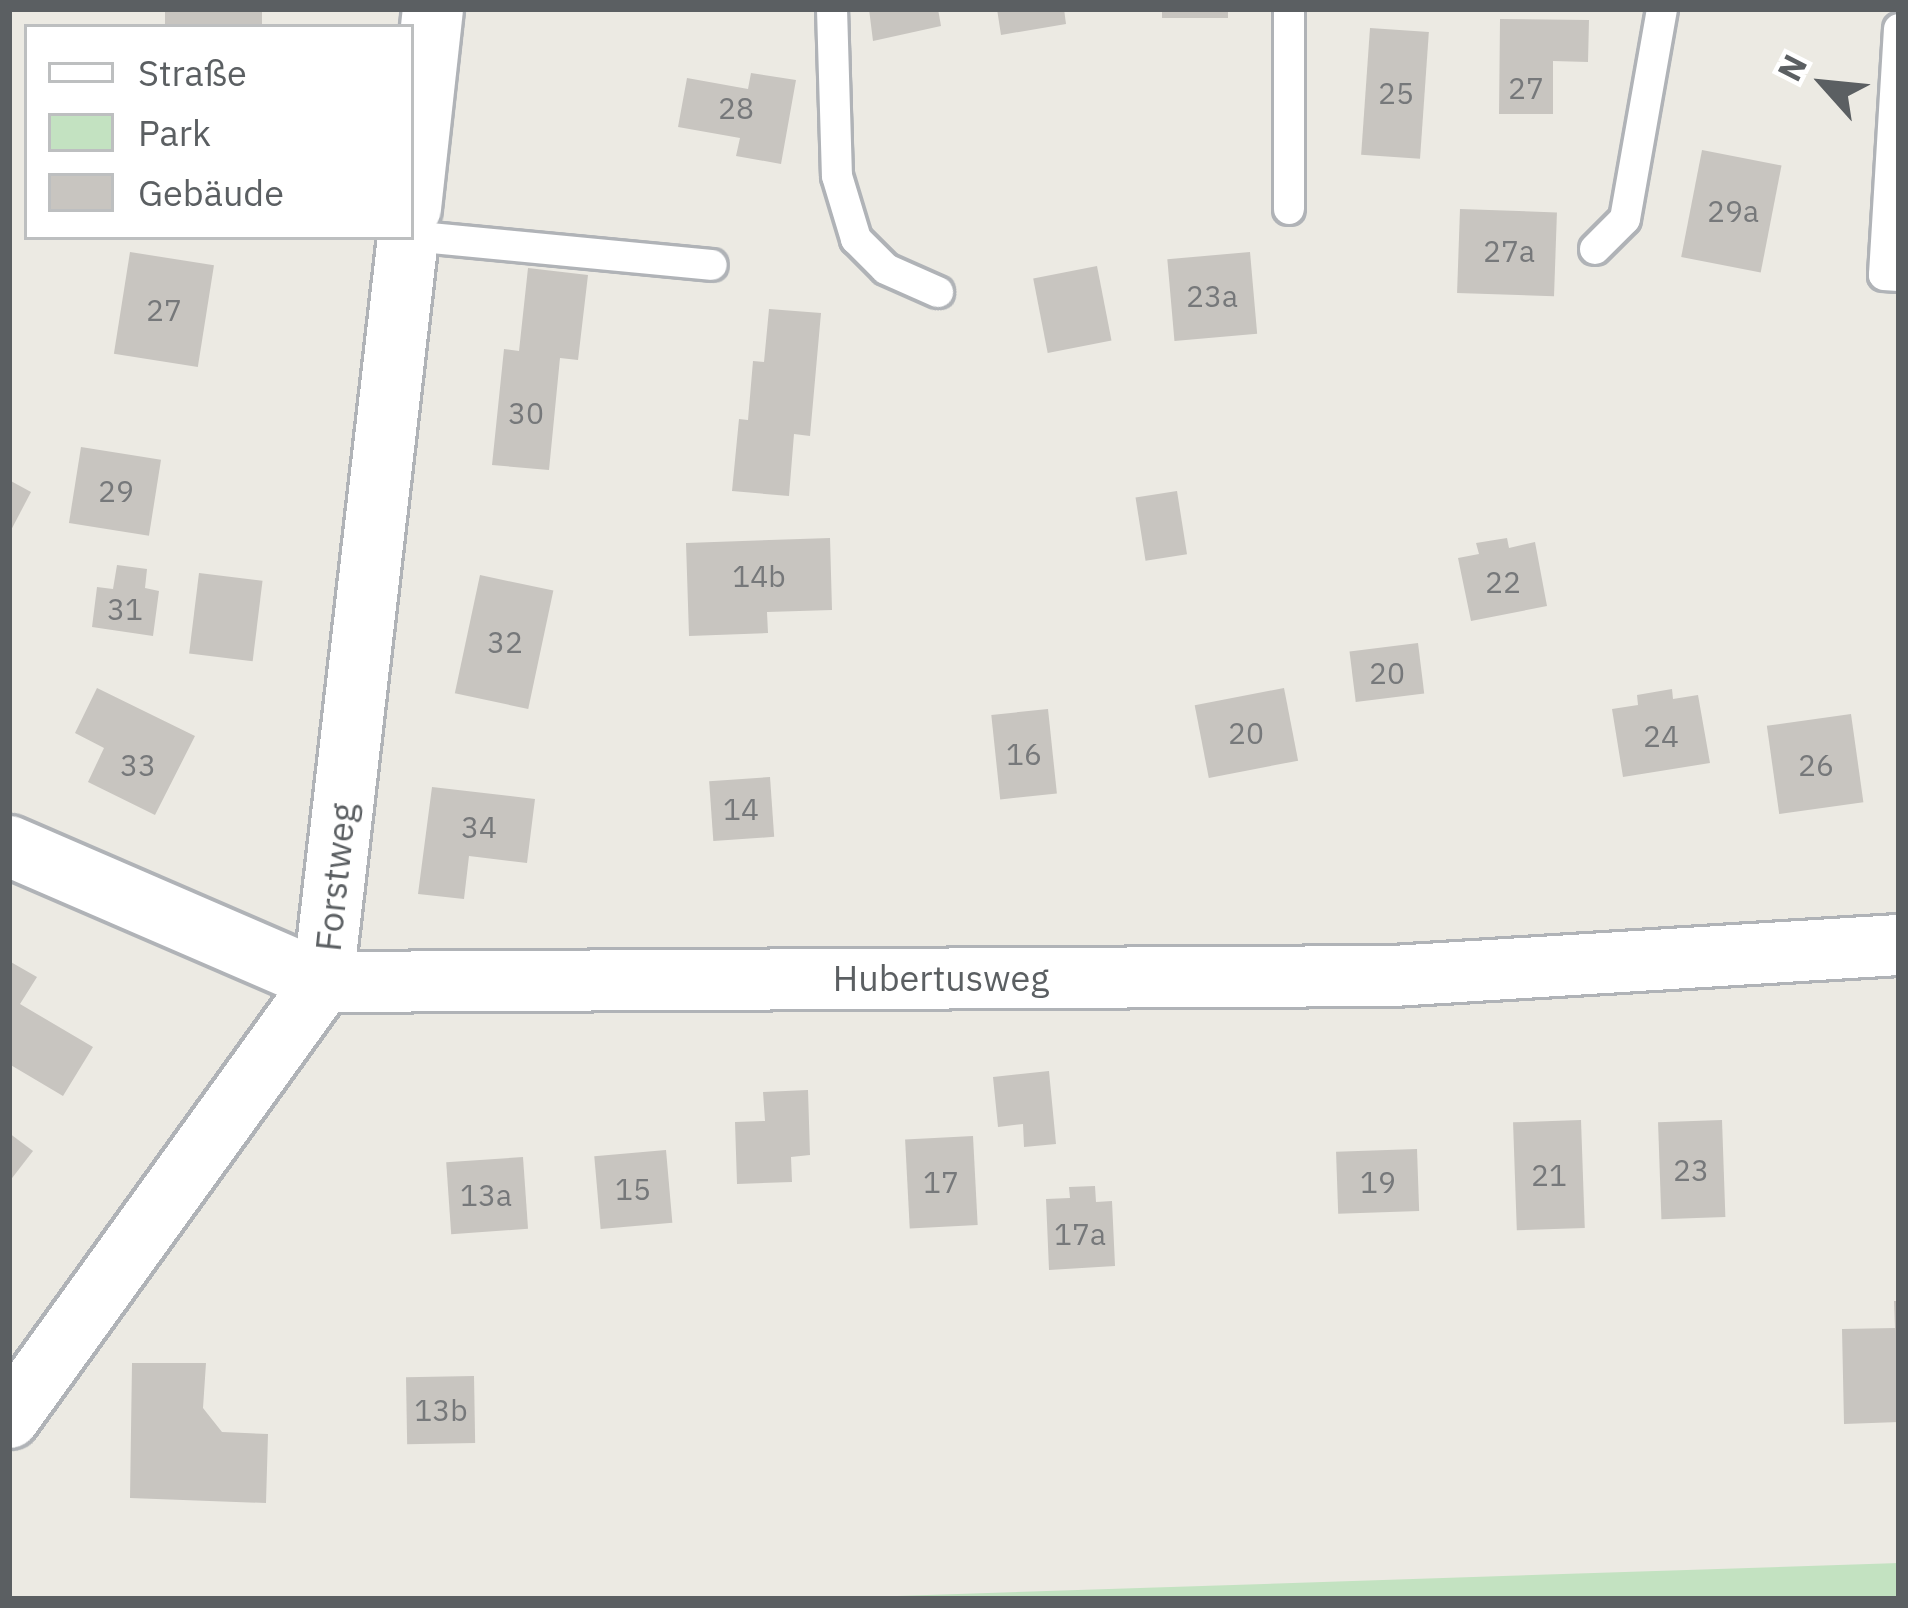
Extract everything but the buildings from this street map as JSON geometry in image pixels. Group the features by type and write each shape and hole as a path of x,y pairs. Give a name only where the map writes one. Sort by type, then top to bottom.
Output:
{"street":[{"path":"414,182 434,9"},
{"name":"Forstweg","path":"9,1418 323,982 409,240"},
{"name":"Hubertusweg","path":"9,846 323,982 1394,976 1899,945"}],"lane":[{"path":"832,9 837,176 856,238 886,269 938,292"},
{"path":"1288,209 1289,9"},
{"path":"1595,249 1625,219 1662,9"},
{"path":"1899,29 1884,275 1899,276"},
{"path":"414,237 712,265"}],"green space":[{"path":"1899,1563 1899,1599 807,1599"}]}
